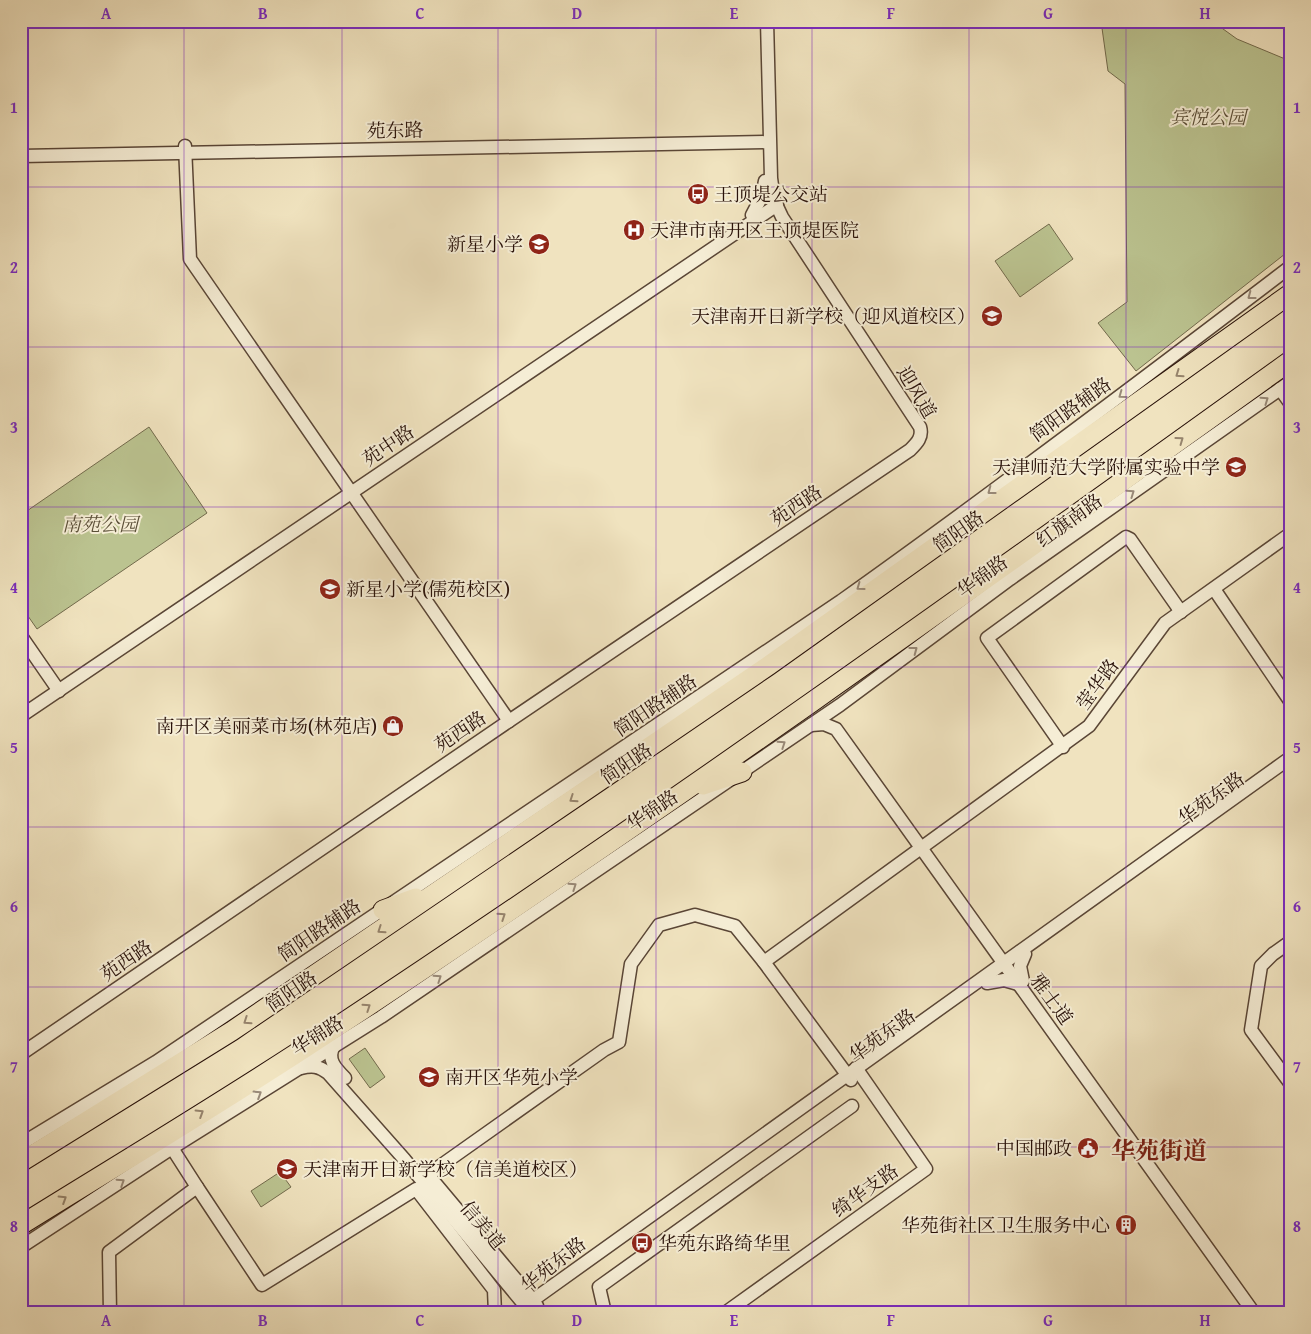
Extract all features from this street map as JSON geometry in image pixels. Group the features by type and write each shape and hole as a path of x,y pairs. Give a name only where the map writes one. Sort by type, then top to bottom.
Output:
{"highway":[{"name":"简阳路","path":"21,1162 232,1031 768,666 1290,294"},
{"name":"红旗南路","path":"681,793 970,591 1290,360"},
{"path":"21,1225 326,1034 681,793 742,772"},
{"path":"383,910 441,889"}],"street":[{"name":"迎风道","path":"761,21 765,181 773,205 917,431 920,440"},
{"name":"迎风道","path":"767,21 769,114 765,138 773,205"},
{"name":"苑东路","path":"21,148 186,149 746,143 765,138"},
{"name":"苑东路","path":"21,156 186,149 765,138"},
{"path":"186,149 190,259 508,721"},
{"path":"752,215 762,196 765,181"},
{"name":"苑中路","path":"21,716 752,215 773,205"},
{"name":"苑中路","path":"350,490 773,205"},
{"name":"简阳路辅路","path":"21,1144 156,1062 841,601 943,528 1290,267"},
{"path":"1285,386 1290,403"},
{"name":"华锦路","path":"21,1246 172,1148 381,1017 742,772 840,705 1010,579 1285,386"},
{"name":"苑西路","path":"21,1054 508,721 910,450 920,440"},
{"name":"莹华路","path":"764,962 1089,726 1165,623 1290,534"},
{"path":"1063,746 987,638 1126,537 1130,539 1181,612"},
{"path":"1214,589 1290,701"},
{"path":"768,666 841,601"},
{"path":"21,636 58,689"},
{"name":"苑中路","path":"21,710 58,689"},
{"name":"雅士道","path":"840,705 837,715 841,727 923,846"},
{"name":"雅士道","path":"811,725 824,724 836,729 1009,964 1254,1313"},
{"name":"华苑东路","path":"534,1309 853,1074 987,983 1025,951 1290,758"},
{"name":"华苑东路","path":"1025,951 1290,765"},
{"path":"429,1176 436,1169 538,1096 604,1050 619,1042 631,964 659,925 695,915 735,926 853,1074"},
{"path":"1290,942 1273,954 1261,966 1251,1030 1290,1084"},
{"path":"987,983 1004,980 1020,982 1020,966 1025,951"},
{"path":"381,1017 438,959"},
{"name":"华苑东路","path":"534,1309 853,1074 1009,964"},
{"name":"雅士道","path":"1020,982 1262,1313"},
{"name":"信美道","path":"334,1046 330,1055 334,1066 429,1176 534,1309"},
{"name":"信美道","path":"299,1068 319,1067 328,1073 534,1309"},
{"name":"绮华支路","path":"725,1313 926,1169 853,1074"},
{"path":"605,1313 599,1287 852,1106"},
{"path":"172,1148 262,1285 416,1189 494,1290 495,1312 479,1313"},
{"path":"110,1313 109,1252 197,1187"}],"green space":[{"name":"宾悦公园","path":"1101,21 1212,21 1237,39 1290,61 1290,250 1136,371 1098,323 1127,302 1125,84 1108,71"},
{"path":"1049,224 1073,259 1020,297 995,261"},
{"name":"南苑公园","path":"149,427 207,513 37,629 21,606 21,515"},
{"path":"365,1048 385,1077 370,1088 349,1059"},
{"path":"280,1172 291,1187 261,1207 251,1191"}],"place":[{"name":"王顶堤公交站","path":"698,194"},
{"name":"天津市南开区王顶堤医院","path":"634,230"},
{"name":"新星小学","path":"539,244"},
{"name":"天津南开日新学校（迎风道校区）","path":"992,316"},
{"name":"天津师范大学附属实验中学","path":"1236,467"},
{"name":"新星小学(儒苑校区)","path":"330,589"},
{"name":"南开区美丽菜市场(林苑店)","path":"393,726"},
{"name":"南开区华苑小学","path":"429,1077"},
{"name":"中国邮政","path":"1088,1148"},
{"name":"天津南开日新学校（信美道校区）","path":"287,1169"},
{"name":"华苑街社区卫生服务中心","path":"1126,1225"},
{"name":"华苑东路绮华里","path":"642,1243"}],"district":[{"name":"华苑街道","path":"1159,1150"}]}
